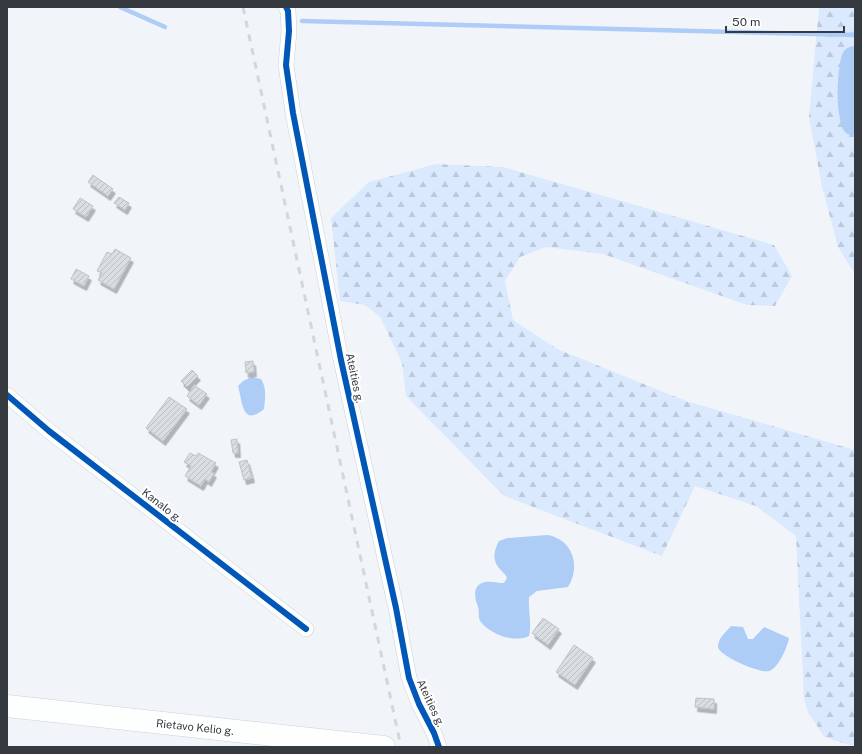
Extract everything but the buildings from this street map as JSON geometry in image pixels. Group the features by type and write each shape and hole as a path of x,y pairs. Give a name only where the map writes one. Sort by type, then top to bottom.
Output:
{"main road":[{"name":"Rietavo Kelio g.","path":"7,706 384,747"}],"street":[{"name":"Ateities g.","path":"286,7 288,11 289,31 286,65 293,113 341,360 396,608 409,678 419,704 440,747"},
{"name":"Kanalo g.","path":"7,396 49,431 306,629"}],"green space":[{"path":"819,7 855,7 855,274 838,247 822,187 809,117"},
{"path":"436,164 503,167 774,245 792,276 775,306 747,305 603,254 546,247 520,257 505,281 513,320 557,349 686,401 855,450 855,747 824,737 807,710 804,698 796,536 756,506 695,486 662,556 504,496 406,396 402,363 380,317 365,305 340,301 331,218 369,182"}],"water":[{"path":"252,377 261,379 263,382 265,397 264,409 257,414 251,415 247,414 245,411 238,386 243,381"},
{"path":"548,535 564,542 572,555 574,571 568,587 537,591 529,597 529,636 517,639 491,631 485,627 480,620 475,594 477,587 484,582 504,583 507,578 495,562 495,551 499,541 507,538"},
{"path":"731,626 743,627 748,639 753,639 764,627 789,638 785,651 776,666 769,671 758,670 741,664 720,651 718,647 719,641"}],"waterway":[{"path":"120,7 165,27"},
{"path":"302,21 855,35"},
{"path":"855,60 852,91 852,107 855,122"}],"railway":[{"path":"243,7 401,747"}],"cycle path":[{"path":"286,7 288,11 289,31 286,65 293,113 341,360 396,608 409,678 439,747"},
{"path":"7,395 49,431 306,629"}]}
